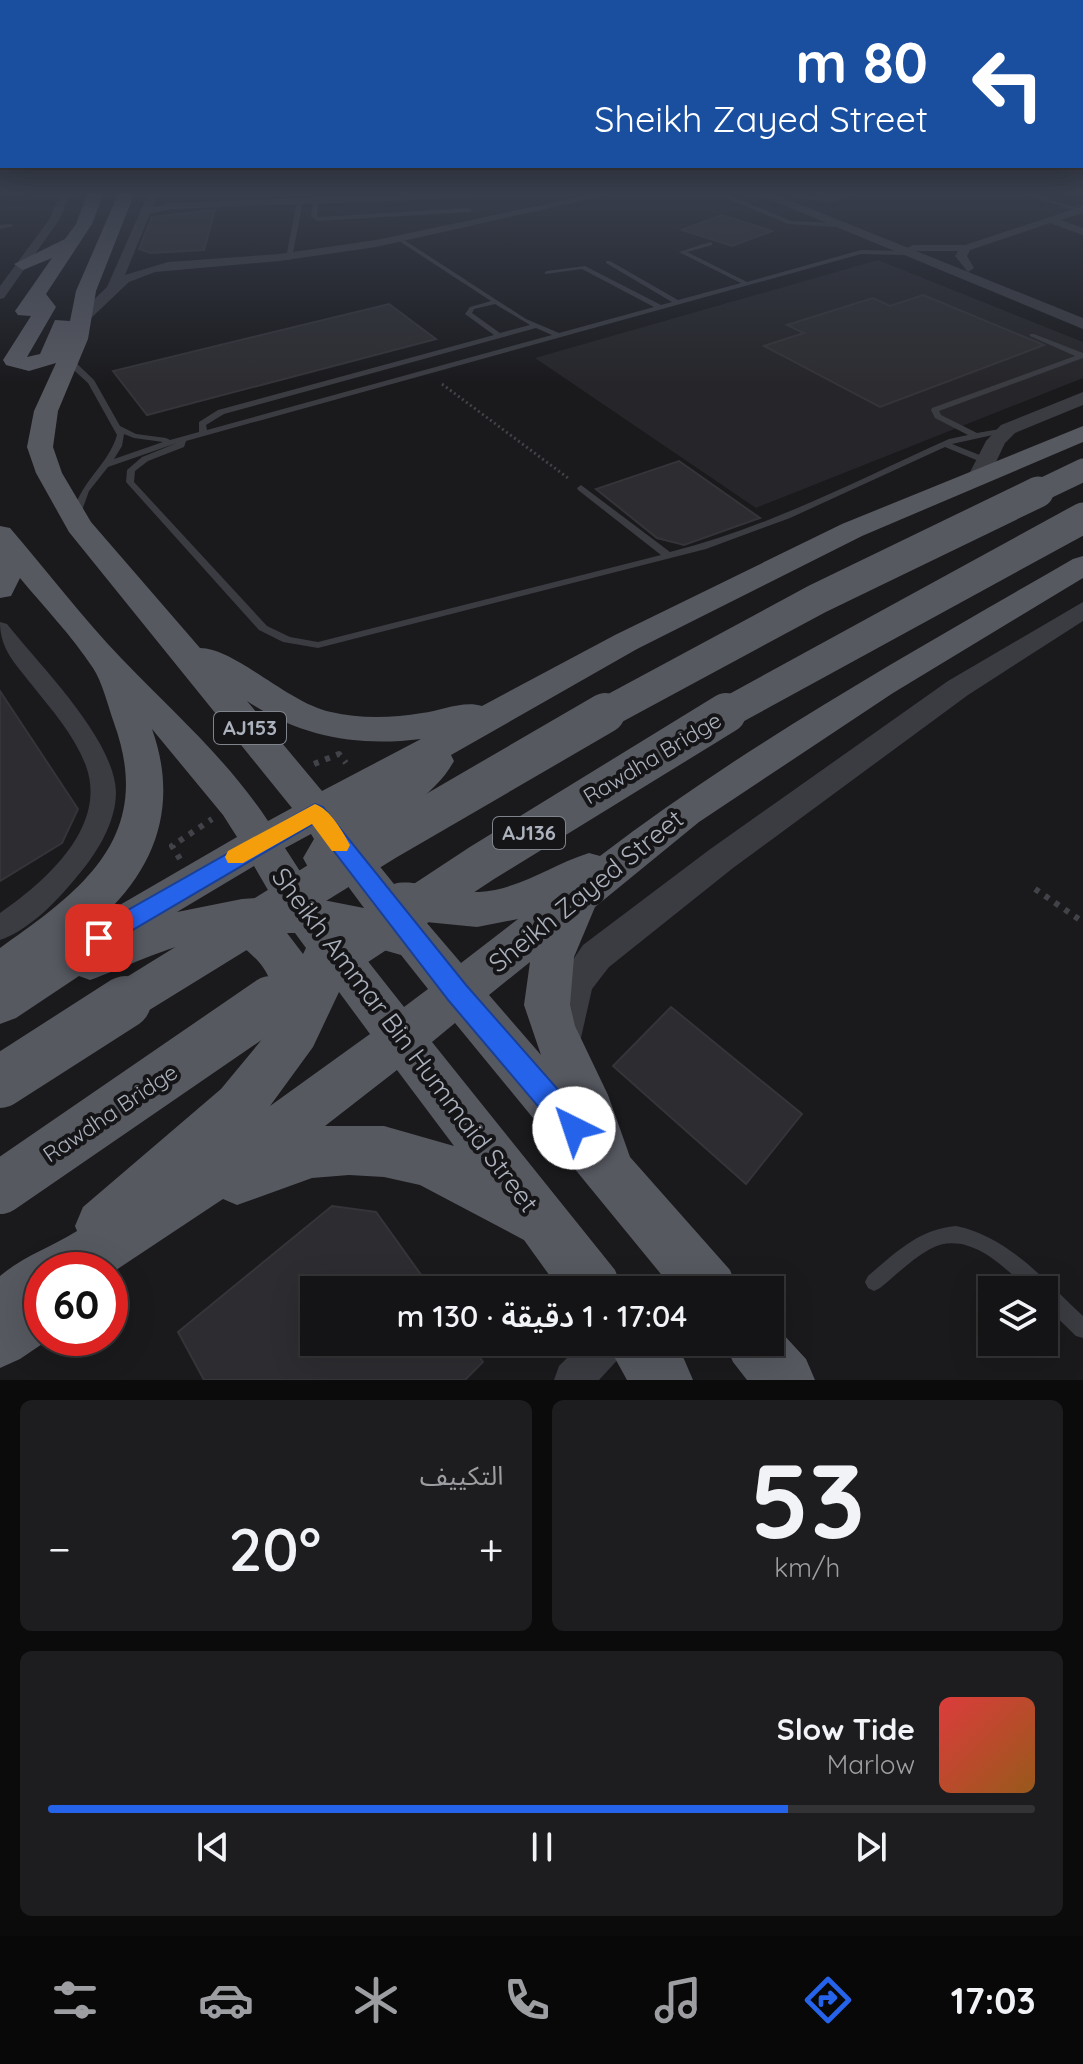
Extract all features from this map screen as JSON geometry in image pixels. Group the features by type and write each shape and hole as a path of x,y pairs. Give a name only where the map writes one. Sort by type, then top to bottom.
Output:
{"main road":[{"path":"23,264 40,256"},
{"path":"1,343 62,256"},
{"name":"AJ153","path":"107,256 86,291 84,317 51,395 40,447 49,473 79,526 289,775 324,838"},
{"path":"37,295 46,307 14,360 19,363 49,358 69,304 86,291"},
{"path":"5,990 270,838 324,838 372,797 423,776 453,738 537,690 783,562 984,469 1083,433"},
{"path":"0,1082 330,876 590,722 860,577 1083,470"},
{"name":"Rawdha Bridge","path":"0,1188 410,910 644,762 858,637 1083,518"},
{"path":"0,589 6,544"},
{"name":"Sheikh Ammar Bin Hummaid Street","path":"6,544 109,665 172,728 237,805 270,838 318,924 399,1037 584,1276"},
{"name":"Sheikh Zayed Street","path":"94,1252 260,1144 337,1089 685,812 881,685 1067,582 1083,565"},
{"path":"181,647 289,711 322,723 360,730 434,725 469,716 537,690"},
{"path":"5,990 94,899 134,842 144,813 147,787 136,738 109,665"},
{"path":"372,797 364,826 362,850 383,890 420,947 698,1276"},
{"path":"324,838 383,890 443,910 464,913 531,897 564,884 685,812"},
{"path":"71,1252 204,1141 252,1090 295,1034 316,994 324,838"},
{"path":"581,894 552,957 547,1005 563,1055 584,1095 612,1173"},
{"path":"5,990 215,919 260,913 318,924 364,925 420,947"},
{"path":"215,919 248,928 278,949 294,981 295,1034"},
{"path":"127,1252 238,1178 302,1152 338,1147 407,1155 457,1171 502,1198 552,1236"},
{"path":"645,1356 663,1380"},
{"path":"765,1356 785,1380"}],"street":[{"path":"2,291 28,256"},
{"path":"84,317 113,289 132,276 163,267 298,256"},
{"path":"924,256 1083,324"},
{"path":"930,256 1083,309"},
{"path":"961,256 968,268"},
{"path":"113,289 123,259 163,267"},
{"path":"984,469 996,441 1008,429 1083,398"},
{"path":"584,1095 568,1050 565,1023 575,983 596,956 721,859 945,697 1083,610"},
{"path":"0,629 86,744 100,769 103,801 90,838 63,876 23,913 0,928"},
{"path":"573,1380 596,1356"}],"lane":[{"path":"426,256 495,302 557,335"},
{"path":"691,256 745,283"},
{"path":"103,466 182,439 832,256"},
{"path":"608,262 676,302"},
{"path":"547,273 583,267 659,307"},
{"path":"495,302 472,308 468,314 500,336"},
{"path":"203,433 202,424 221,412 538,325"},
{"path":"1032,335 1082,356"},
{"path":"974,435 938,416 935,410 1082,356"},
{"path":"68,360 91,382 120,428 144,438 182,439"},
{"path":"79,526 81,495 116,450 120,428"},
{"path":"182,439 181,445 145,459 131,470 130,482 263,628 287,640 318,645 669,556 763,526 945,444 1008,429"},
{"path":"945,444 984,469"},
{"path":"581,488 669,556"},
{"path":"874,1282 924,1242 949,1233 987,1244 1025,1276"},
{"path":"1058,1305 1083,1329"}],"path":[{"path":"425,371 581,488"},
{"path":"289,775 339,754 372,797"},
{"path":"192,881 172,846 237,805"},
{"path":"1035,889 1083,922"}],"shaded area":[{"path":"878,260 1083,342 1083,378 756,508 535,358"}],"building":[{"path":"923,295 1044,345 880,407 764,346 804,333 787,325 873,298 890,306"},
{"path":"389,304 436,339 147,415 113,371"},
{"path":"679,461 760,518 684,545 657,538 596,489"},
{"path":"0,691 78,809 62,843 0,881"},
{"path":"671,1007 802,1114 746,1184 613,1066"},
{"path":"332,1206 376,1212 422,1276 300,1276 300,1356 479,1356 483,1362 465,1380 204,1380 178,1332"}],"slow traffic":[{"path":"236,857 315,812 339,845"}],"route":[{"path":"99,938 315,812 458,993 574,1128"}]}
